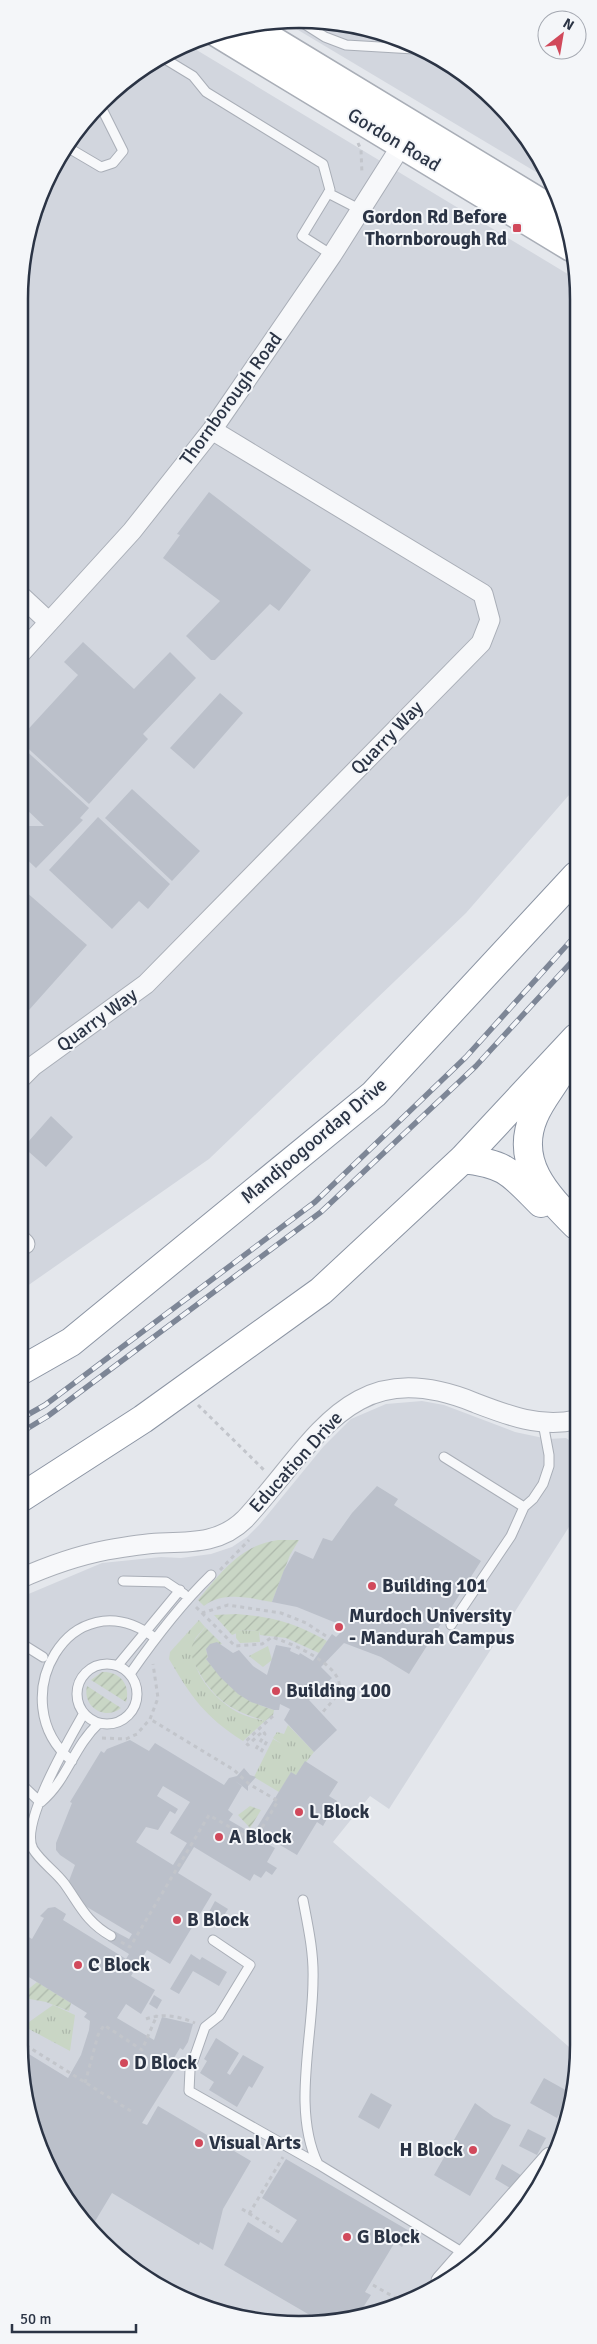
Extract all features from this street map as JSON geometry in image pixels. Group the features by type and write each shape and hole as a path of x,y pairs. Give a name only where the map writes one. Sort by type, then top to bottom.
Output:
{"highway":[{"name":"Mandjoogoordap Drive","path":"28,1366 71,1342 374,1094 570,882"},
{"path":"28,1494 142,1419 321,1291 463,1159 570,1044"},
{"path":"570,1056 534,1114 528,1142 531,1165 538,1183 570,1219"},
{"path":"463,1159 495,1164 510,1172 570,1232"}],"main road":[{"name":"Gordon Road","path":"258,31 563,243"},
{"name":"Gordon Road","path":"225,38 555,211"}],"street":[{"name":"Thornborough Road","path":"28,644 132,531 212,430 332,255 355,206 408,135"},
{"name":"Quarry Way","path":"28,1071 146,984 481,642 490,620 483,594 212,430"},
{"path":"28,602 49,622"},
{"name":"Education Drive","path":"28,1575 51,1565 105,1550 131,1546 200,1542 222,1536 236,1527 252,1511 330,1419 351,1404 378,1392 406,1387 435,1390 513,1417 543,1423 570,1421"},
{"path":"454,2267 540,2168"}],"lane":[{"path":"311,28 325,37 346,45 403,48"},
{"path":"168,61 193,76 206,92 323,164 330,190 302,236 332,255"},
{"path":"72,150 101,167 113,163 123,151 103,111"},
{"path":"328,193 355,206"},
{"path":"451,1625 511,1536 524,1507 543,1484 549,1466 549,1450 543,1423"},
{"path":"444,1457 524,1507"},
{"path":"130,1674 155,1638 191,1602 215,1573"},
{"path":"123,1581 166,1582 180,1590 191,1602"},
{"path":"118,1665 180,1590"},
{"path":"36,1674 44,1657 64,1636 91,1624 121,1623 146,1632 155,1638"},
{"path":"28,1647 44,1657"},
{"path":"104,1663 118,1665 130,1674 138,1689 134,1709 129,1716 117,1724 99,1723 84,1713 77,1698 76,1689 82,1675 88,1670 104,1663"},
{"path":"33,1703 40,1727 53,1746 72,1761"},
{"path":"84,1713 45,1786 32,1823 31,1841 33,1849 58,1875 88,1919 96,1927 111,1936"},
{"path":"40,1802 55,1790 86,1735 99,1723"},
{"path":"28,1791 40,1802"},
{"path":"303,1900 313,1979 306,2057 308,2135 311,2150 318,2164"},
{"path":"213,1940 250,1965 219,2016 205,2027 190,2070 189,2091 318,2164 465,2254"}],"path":[{"path":"355,206 363,170 361,150 357,142"},
{"path":"184,1389 210,1419 267,1473"},
{"path":"215,1573 253,1536"},
{"path":"191,1602 235,1646 262,1644 272,1637 295,1645 320,1661 337,1676 339,1683 337,1695 323,1712"},
{"path":"202,1613 228,1605 273,1612 306,1623 328,1638"},
{"path":"97,1739 106,1737 118,1740 126,1739 137,1734 150,1719 158,1698 152,1663 158,1656"},
{"path":"256,1749 265,1734 263,1731 248,1746 245,1742 273,1716"},
{"path":"111,1936 130,1947 209,1815 254,1841 278,1801 249,1784 234,1770 150,1719"},
{"path":"261,1752 268,1739"},
{"path":"146,2019 157,2015 185,2019 205,2027"},
{"path":"85,2083 98,2035 104,2025 142,2050 157,2015"},
{"path":"28,2047 134,2114"},
{"path":"249,2214 288,2148"},
{"path":"242,2209 282,2234"},
{"path":"373,2284 396,2298"}],"shaded area":[{"path":"295,28 334,30 369,37 402,48 434,64 449,73 490,107 524,148 539,174"},
{"path":"194,48 568,274 570,298 570,794 466,913 209,1159 28,1285 28,281 30,263 42,211 55,179 73,148 95,120 120,95 148,73"},
{"path":"422,1401 444,1405 515,1432 548,1439 566,1438 570,1441 570,1525 389,1809 370,1796 333,1842 570,2048 567,2081 555,2133 542,2165 524,2196 490,2237 449,2271 418,2289 369,2307 316,2316 263,2314 211,2302 179,2289 148,2271 120,2249 95,2224 73,2196 55,2165 42,2133 33,2098 28,2063 28,1594 102,1563 161,1557 181,1558 211,1554 232,1547 247,1537 260,1524 323,1447 351,1419 386,1404"}],"green space":[{"path":"278,1540 299,1540 290,1555 272,1602 228,1597 211,1601 204,1606 198,1600 224,1570 242,1554 265,1543"},
{"path":"237,1614 284,1622 327,1641 319,1653 286,1638 260,1635 259,1631 237,1630 237,1633 232,1635 214,1615"},
{"path":"199,1620 205,1627 194,1642 193,1653 199,1674 205,1684 230,1708 245,1716 265,1721 243,1741 218,1723 200,1705 169,1659 170,1652"},
{"path":"205,1627 222,1644 206,1649 208,1657 206,1659 228,1684 244,1696 253,1702 274,1710 273,1715 265,1721 226,1704 205,1682 194,1663 192,1646"},
{"path":"236,1630 259,1631 260,1642 240,1643 236,1638"},
{"path":"268,1646 272,1660 263,1667 249,1656"},
{"path":"102,1672 114,1674 123,1680 127,1690 126,1702 91,1680"},
{"path":"87,1686 121,1708 115,1712 108,1713 96,1710 88,1700 86,1694"},
{"path":"288,1725 314,1752 296,1775 291,1773 279,1792 254,1777 273,1739 282,1744 273,1738 277,1732 284,1734"},
{"path":"250,1806 261,1810 250,1828 238,1815"},
{"path":"37,1982 71,2003 69,2011 46,2002 28,1999 28,1990"},
{"path":"53,2005 75,2015 70,2051 28,2029 29,2022"}],"building":[{"path":"209,492 311,570 279,611 270,604 215,660 211,660 186,636 220,601 163,558 180,535 177,534"},
{"path":"83,642 134,689 170,652 196,678 143,734 148,739 89,804 28,748 28,729 78,675 64,662"},
{"path":"220,693 243,713 194,769 170,748"},
{"path":"28,752 89,808 80,818 83,820 36,868 28,860 28,826 44,826 28,811"},
{"path":"132,789 200,851 172,881 105,818"},
{"path":"98,817 170,884 148,909 139,901 112,929 49,870"},
{"path":"28,894 87,945 28,1009"},
{"path":"51,1116 73,1137 46,1167 29,1152 28,1142"},
{"name":"Building 101","path":"377,1486 398,1499 394,1505 481,1561 409,1674 381,1657 344,1643 321,1667 332,1678 309,1700 337,1730 314,1752 284,1720 290,1709 280,1704 279,1710 274,1710 251,1702 238,1694 220,1677 206,1659 208,1657 206,1649 210,1644 217,1642 233,1653 239,1650 253,1666 267,1675 276,1645 291,1648 290,1651 299,1655 300,1653 313,1661 332,1634 336,1637 346,1627 297,1607 272,1602 284,1570 295,1551 313,1559 323,1538 332,1541 352,1513"},
{"path":"130,1740 149,1751 155,1743 224,1785 229,1778 237,1776 244,1768 250,1775 256,1777 248,1786 248,1791 241,1785 235,1781 242,1786 228,1810 233,1814 229,1820 253,1834 291,1772 296,1775 305,1761 338,1782 329,1796 337,1801 323,1826 317,1822 297,1855 263,1835 260,1840 275,1848 267,1862 277,1868 272,1875 266,1871 261,1878 254,1874 250,1881 194,1847 178,1873 212,1894 170,1964 147,1950 131,1976 155,1990 141,2014 126,2004 117,2018 154,2040 162,2017 193,2024 188,2042 183,2050 180,2048 171,2063 177,2067 142,2123 147,2125 158,2106 251,2161 223,2209 213,2250 200,2242 199,2245 112,2193 94,2223 73,2196 55,2165 42,2133 33,2098 28,2054 68,2078 81,2055 90,2021 84,2017 87,2013 28,1977 28,1937 32,1939 44,1918 40,1916 48,1908 55,1907 66,1914 63,1920 126,1959 129,1954 108,1941 114,1931 129,1939 132,1934 72,1898 67,1886 75,1865 56,1850 56,1843 72,1803 70,1802 101,1751 104,1753 107,1749","holes":["163,1786 190,1802 170,1833 187,1843 173,1865 136,1842 146,1827 158,1830 170,1811 175,1814 178,1809 157,1796"]},
{"path":"215,1901 228,1909 216,1928 204,1921"},
{"path":"191,1954 200,1960 202,1957 227,1972 219,1986 193,1971 179,1994 170,1989"},
{"path":"154,1995 162,2000 157,2009 149,2004"},
{"path":"216,2038 239,2053 227,2073 230,2075 243,2055 264,2067 252,2088 249,2086 237,2107 209,2090 214,2082 200,2073 207,2061 204,2059"},
{"path":"544,2078 565,2090 561,2110 557,2118 530,2103"},
{"path":"371,2093 392,2105 379,2129 358,2117"},
{"name":"H Block","path":"475,2103 494,2117 511,2125 470,2196 434,2175"},
{"path":"528,2129 546,2138 537,2155 519,2146"},
{"name":"G Block","path":"286,2159 411,2232 402,2247 395,2242 365,2292 371,2295 362,2308 311,2316 224,2265 248,2222 282,2243 297,2220 262,2198"},
{"path":"502,2164 524,2177 515,2191 495,2179"},
{"path":"95,2224 147,2270 120,2249"}],"railway":[{"path":"28,1415 45,1405 315,1202 466,1057 570,942"},
{"path":"28,1428 48,1416 321,1212 476,1066 570,964"}],"place":[{"name":"Gordon Rd Before Thornborough Rd","path":"517,228"},
{"name":"Building 101","path":"372,1586"},
{"name":"Murdoch University - Mandurah Campus","path":"339,1627"},
{"name":"Building 100","path":"276,1691"},
{"name":"L Block","path":"299,1812"},
{"name":"A Block","path":"219,1837"},
{"name":"B Block","path":"177,1920"},
{"name":"C Block","path":"78,1965"},
{"name":"D Block","path":"124,2063"},
{"name":"Visual Arts","path":"199,2143"},
{"name":"H Block","path":"473,2150"},
{"name":"G Block","path":"347,2237"}]}
